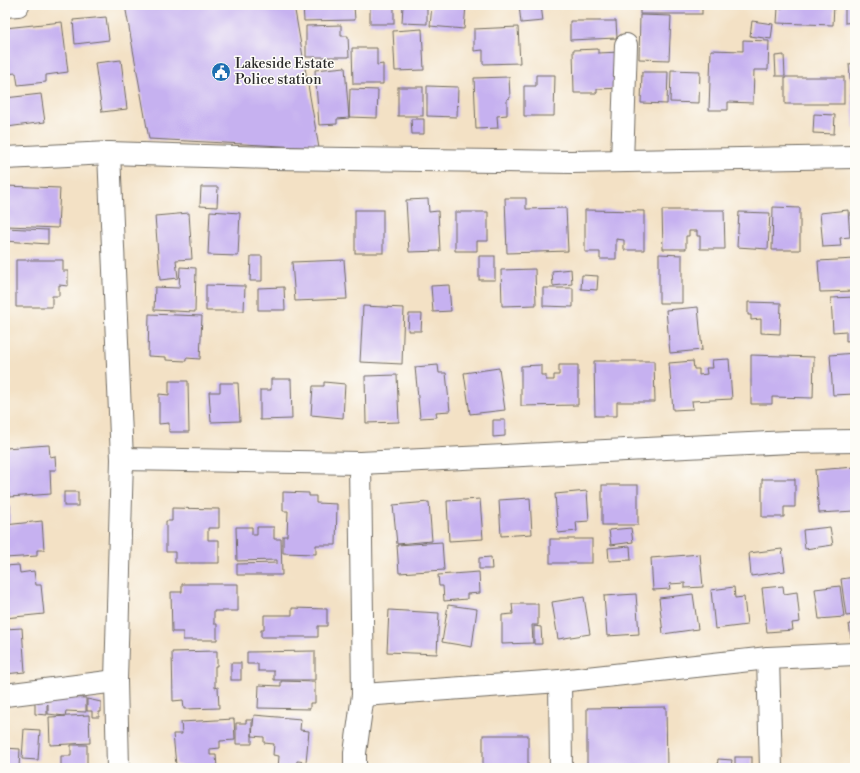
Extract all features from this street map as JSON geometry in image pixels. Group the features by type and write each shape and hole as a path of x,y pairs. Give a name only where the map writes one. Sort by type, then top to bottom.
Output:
{"street":[{"path":"5,6 18,5"},
{"path":"622,161 626,45"},
{"path":"109,153 122,459 116,681 118,768"},
{"path":"5,158 109,153 272,158 572,162 855,157"},
{"path":"122,459 360,463 790,442 855,441"},
{"path":"355,768 355,753 363,695 360,463"},
{"path":"363,695 560,681 768,658 855,654"},
{"path":"768,658 771,768"},
{"path":"5,695 116,681"},
{"path":"560,681 561,768"}],"building":[{"name":"Lakeside Estate Police station","path":"125,5 294,5 319,148 149,139"},
{"path":"303,5 354,5 355,20 304,21"},
{"path":"370,5 394,5 394,24 370,24"},
{"path":"403,5 427,5 427,24 402,23"},
{"path":"432,5 466,5 464,29 430,26"},
{"path":"519,5 541,5 543,21 521,23"},
{"path":"640,5 702,5 702,14 640,14"},
{"path":"783,5 834,5 833,25 777,23 778,8 783,8"},
{"path":"845,5 855,5 855,22 845,23"},
{"path":"640,15 671,16 669,60 639,59"},
{"path":"106,17 109,40 75,44 73,20"},
{"path":"570,21 616,21 617,38 570,40"},
{"path":"752,21 773,24 771,39 750,36"},
{"path":"62,22 68,72 46,75 46,82 18,85 16,73 5,74 5,28"},
{"path":"341,25 341,36 348,36 349,57 306,57 306,26"},
{"path":"518,27 520,63 483,64 483,50 474,51 474,29"},
{"path":"422,29 424,70 395,71 393,31"},
{"path":"743,40 769,41 768,70 754,70 753,103 728,102 728,110 709,110 711,50 743,51"},
{"path":"352,48 377,48 377,65 383,64 383,84 353,84"},
{"path":"598,49 598,53 621,52 623,88 597,89 597,93 574,93 573,50"},
{"path":"784,55 785,76 776,76 775,56"},
{"path":"121,60 127,109 102,112 95,63"},
{"path":"855,63 855,129 854,129 849,64"},
{"path":"345,67 349,118 337,119 337,124 319,125 315,70"},
{"path":"671,70 700,71 699,103 670,102"},
{"path":"642,72 668,72 667,104 641,103"},
{"path":"536,75 555,75 554,116 524,116 524,86 536,86"},
{"path":"509,77 510,98 507,99 507,115 497,116 498,128 476,129 474,78"},
{"path":"785,77 844,77 844,104 785,104"},
{"path":"427,86 458,87 457,117 427,116"},
{"path":"398,87 423,87 423,116 398,116"},
{"path":"350,89 378,90 377,118 349,117"},
{"path":"41,94 45,122 7,127 5,98"},
{"path":"814,114 835,115 834,134 813,133"},
{"path":"411,119 424,119 424,134 412,134"},
{"path":"5,186 60,188 58,228 7,226"},
{"path":"201,187 218,187 217,207 200,206"},
{"path":"505,198 526,198 526,209 566,208 568,251 507,253"},
{"path":"428,199 429,212 438,211 440,251 409,252 406,200"},
{"path":"773,207 800,208 800,250 772,250"},
{"path":"355,210 383,210 383,253 355,253"},
{"path":"585,210 644,211 644,250 624,250 624,240 616,239 616,259 600,259 600,252 585,252"},
{"path":"662,210 724,210 725,249 700,249 700,236 697,236 697,231 689,231 689,236 686,236 686,249 663,249"},
{"path":"848,210 850,237 840,238 841,246 823,247 820,213"},
{"path":"210,211 240,213 238,256 208,255"},
{"path":"455,212 488,212 488,241 477,241 477,251 455,251"},
{"path":"739,212 770,213 768,249 737,247"},
{"path":"851,212 855,212 855,230 852,230"},
{"path":"189,213 192,259 176,260 178,278 160,280 155,216"},
{"path":"5,228 48,230 48,244 5,241"},
{"path":"659,254 682,255 682,303 659,303"},
{"path":"251,256 262,256 262,281 250,281"},
{"path":"479,256 495,256 495,280 479,280"},
{"path":"855,259 855,291 820,292 818,261"},
{"path":"16,260 63,260 63,271 68,271 68,286 59,285 59,296 52,296 52,307 16,307"},
{"path":"344,260 347,299 295,301 292,262"},
{"path":"180,267 196,268 195,312 154,310 155,287 179,288"},
{"path":"535,269 536,305 502,306 501,270"},
{"path":"571,269 572,284 553,286 552,271"},
{"path":"582,275 598,276 597,290 581,289"},
{"path":"206,285 245,286 244,311 206,311"},
{"path":"449,285 451,311 433,312 431,286"},
{"path":"284,287 285,310 258,310 258,288"},
{"path":"543,288 573,288 573,307 543,306"},
{"path":"855,297 855,340 846,341 846,331 833,332 831,298"},
{"path":"748,302 781,303 780,334 761,333 761,319 751,320 751,315 748,315"},
{"path":"363,306 404,308 402,364 360,362"},
{"path":"698,307 702,350 670,353 666,310"},
{"path":"149,314 202,316 200,359 186,358 186,361 166,360 166,357 148,356"},
{"path":"409,314 422,314 421,331 408,331"},
{"path":"855,353 855,394 833,395 830,355"},
{"path":"751,355 814,357 813,398 772,397 772,404 751,404"},
{"path":"729,359 732,399 692,401 693,409 673,410 669,363 693,361 694,369 699,369 699,375 707,374 706,368 713,368 712,360"},
{"path":"594,361 654,361 655,402 617,402 617,416 595,416"},
{"path":"438,365 439,373 446,373 450,411 436,412 437,417 420,418 415,367"},
{"path":"541,365 541,375 546,375 546,380 554,380 554,375 559,375 559,365 578,365 578,405 521,406 521,366"},
{"path":"499,368 505,410 470,414 464,373"},
{"path":"397,375 399,422 366,423 365,376"},
{"path":"271,379 291,379 292,419 260,420 260,390 271,390"},
{"path":"169,381 188,381 189,432 169,432 169,423 159,424 159,394 169,395"},
{"path":"324,382 345,384 343,418 311,415 313,386 324,386"},
{"path":"220,383 238,383 240,421 211,422 209,392 220,392"},
{"path":"493,420 505,420 505,436 493,437"},
{"path":"49,445 50,457 55,456 56,470 50,470 51,494 9,497 9,493 5,493 5,448"},
{"path":"855,467 855,511 819,513 815,470"},
{"path":"762,479 795,479 795,507 784,507 784,517 762,517"},
{"path":"602,485 638,485 638,525 602,525"},
{"path":"587,491 589,521 576,522 577,531 558,533 555,494"},
{"path":"64,492 78,492 78,506 64,506"},
{"path":"283,492 309,493 309,496 316,496 316,503 337,504 336,545 316,545 316,554 283,553 283,536 287,536 288,511 283,511"},
{"path":"530,498 532,534 501,536 499,500"},
{"path":"480,499 483,539 449,541 447,501"},
{"path":"429,502 432,541 397,544 393,505"},
{"path":"5,506 10,506 10,523 5,523"},
{"path":"172,508 219,509 219,528 208,528 208,540 219,540 219,563 175,563 175,552 166,552 166,521 172,521"},
{"path":"42,521 44,550 37,550 37,556 5,558 5,525"},
{"path":"236,527 252,527 252,535 257,535 257,527 274,527 274,539 281,539 282,575 237,575 237,564 277,563 277,560 237,561"},
{"path":"830,527 833,545 805,549 803,530"},
{"path":"631,528 633,542 611,545 609,530"},
{"path":"550,539 592,539 592,563 550,563"},
{"path":"442,542 444,570 399,573 397,545"},
{"path":"630,546 631,560 609,561 608,548"},
{"path":"782,549 785,571 751,576 749,553"},
{"path":"700,554 703,587 685,588 685,583 669,584 670,589 653,590 651,558"},
{"path":"491,557 492,569 479,569 479,558"},
{"path":"19,565 20,573 34,571 36,585 41,585 44,614 5,618 5,566"},
{"path":"479,572 480,593 467,594 467,599 444,601 443,586 439,586 438,575"},
{"path":"855,577 855,615 846,616 841,579"},
{"path":"182,584 238,584 238,611 214,611 214,624 217,624 217,640 183,640 183,632 172,632 171,592 182,592"},
{"path":"783,586 784,594 797,592 800,622 792,623 793,630 767,632 762,588"},
{"path":"840,586 844,617 819,619 815,589"},
{"path":"734,587 735,598 744,597 747,625 715,629 711,590"},
{"path":"636,594 639,634 607,636 604,596"},
{"path":"693,594 698,629 663,634 659,598"},
{"path":"584,597 590,634 558,639 552,602"},
{"path":"512,604 538,604 538,625 532,625 533,643 502,644 502,615 513,614"},
{"path":"448,605 477,609 472,647 442,642"},
{"path":"292,608 327,609 327,626 318,626 318,637 261,637 261,630 264,630 264,615 292,615"},
{"path":"389,610 439,613 437,654 387,652"},
{"path":"855,623 855,637 851,638 849,624"},
{"path":"534,626 541,627 542,644 534,644"},
{"path":"22,628 25,672 5,674 5,629"},
{"path":"217,651 215,688 218,687 219,708 184,709 183,700 173,701 172,652"},
{"path":"315,651 315,680 274,680 274,671 258,671 258,664 247,664 247,652"},
{"path":"231,663 241,663 241,680 231,680"},
{"path":"281,681 315,682 315,703 310,703 310,709 258,708 259,685 281,686"},
{"path":"35,696 86,698 86,712 66,711 65,716 48,714 48,704 47,715 35,714"},
{"path":"87,699 101,702 101,712 99,712 99,717 92,717 92,711 87,711"},
{"path":"666,707 667,768 587,768 587,708"},
{"path":"89,715 90,743 50,745 49,717"},
{"path":"254,715 301,719 300,730 309,731 306,762 297,761 296,768 278,768 279,756 273,755 274,744 264,743 264,737 252,736"},
{"path":"234,719 235,740 220,741 220,748 210,749 210,755 216,755 217,768 183,768 183,765 176,765 173,734 182,734 181,722"},
{"path":"246,720 252,720 252,744 236,744 236,723 246,723"},
{"path":"24,729 40,730 38,760 22,759"},
{"path":"483,735 528,735 528,768 483,768"},
{"path":"71,745 87,745 87,768 61,768 61,756 71,756"},
{"path":"5,748 20,749 19,768 6,768"},
{"path":"735,757 752,757 752,768 735,768"},
{"path":"718,759 732,760 731,768 717,768"}],"place":[{"name":"Lakeside Estate Police station","path":"221,72"}]}
